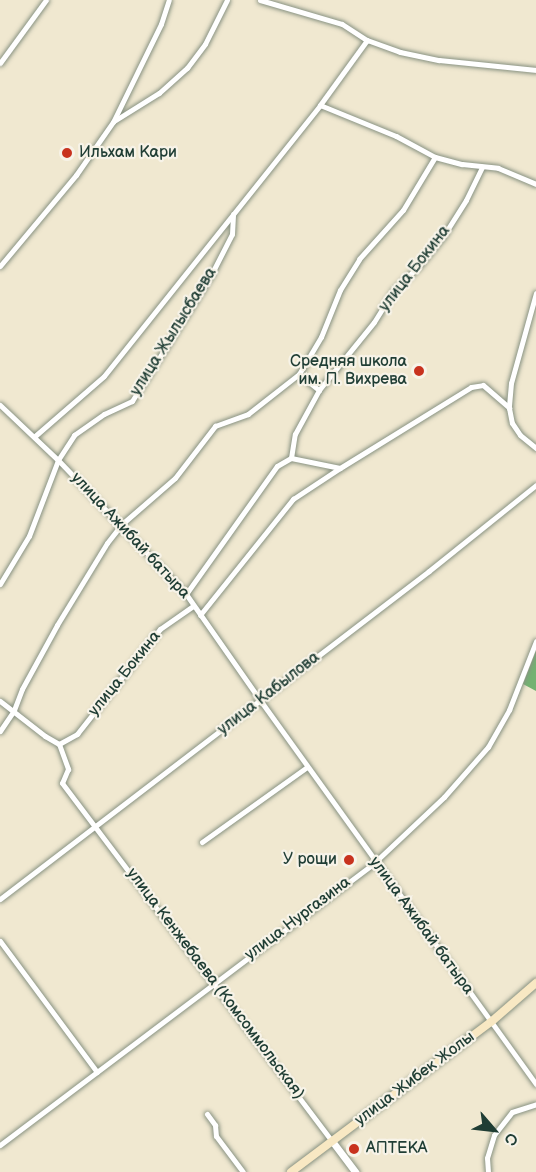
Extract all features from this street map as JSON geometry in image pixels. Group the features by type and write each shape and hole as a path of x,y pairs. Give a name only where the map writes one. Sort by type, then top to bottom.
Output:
{"main road":[{"name":"улица Жибек Жолы","path":"291,1172 492,1022 536,983"}],"street":[{"path":"0,63 46,0"},
{"path":"0,266 62,192 113,122 161,24 169,0"},
{"path":"113,122 159,93 187,68 210,36 227,0"},
{"path":"260,0 342,24 367,40 429,58 536,70"},
{"name":"улица Жылысбаева","path":"35,436 104,376 320,105 367,40"},
{"path":"320,105 396,136 435,157 498,168 536,184"},
{"path":"0,731 14,710 22,689 57,625 107,543 122,524 175,478 215,426 245,415 299,374 321,338 340,290 359,259 403,210 435,157"},
{"name":"улица Бокина","path":"291,458 295,434 319,390 374,322 393,291 417,268 444,235 466,200 482,167"},
{"name":"улица Жылысбаева","path":"0,584 29,536 58,460 74,435 104,414 132,401 211,275 232,234 233,212"},
{"path":"536,292 511,382 509,408 512,423 519,435 536,448"},
{"path":"299,374 319,390"},
{"path":"200,615 293,499 471,387 483,385 509,408"},
{"name":"улица Ажибай батыра","path":"0,405 35,436 122,524 186,594 307,767 536,1084"},
{"path":"186,594 277,466 291,458 340,468"},
{"name":"улица Кабылова","path":"0,899 429,571 536,485"},
{"name":"улица Бокина","path":"59,744 77,734 160,629 193,606"},
{"name":"улица Нургазина","path":"0,1145 375,862 444,797 488,747 509,710 536,641"},
{"path":"0,700 45,736 59,744"},
{"name":"улица Кенжебаева (Комсоммольская)","path":"59,744 68,768 62,783 332,1141"},
{"path":"202,842 307,767"},
{"path":"0,942 97,1072"},
{"path":"489,1172 487,1158 494,1135 512,1112 536,1104"},
{"path":"207,1114 215,1125 216,1136 243,1172"},
{"path":"332,1141 355,1172"}],"green space":[{"path":"536,651 536,691 523,684"}],"place":[{"name":"Ильхам Кари","path":"67,153"},
{"name":"Средняя школа им. П. Вихрева","path":"419,371"},
{"name":"У рощи","path":"349,860"},
{"name":"АПТЕКА","path":"354,1149"}]}
